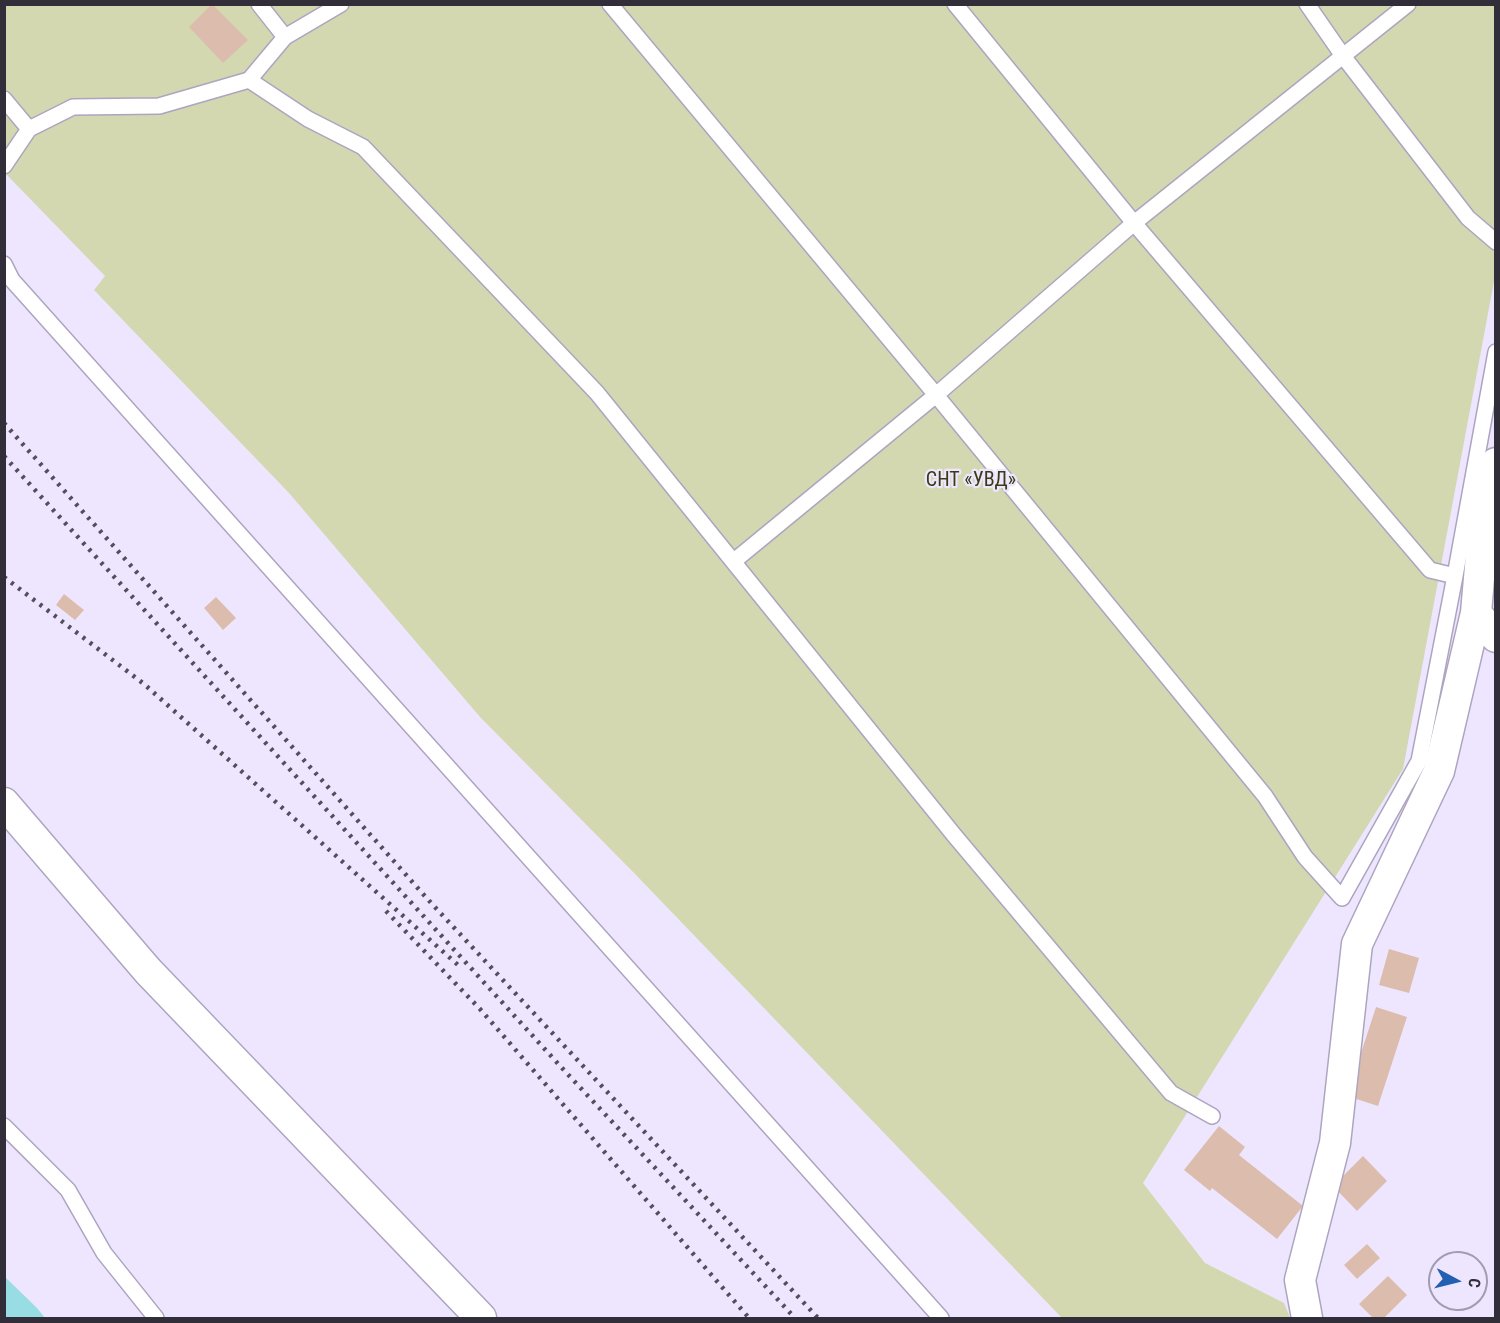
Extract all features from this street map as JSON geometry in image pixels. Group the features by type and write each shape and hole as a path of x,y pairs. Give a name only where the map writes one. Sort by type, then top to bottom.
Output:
{"street":[{"path":"1307,1318 1300,1280 1335,1143 1357,944 1439,771 1476,613 1483,532 1496,463"},
{"path":"1476,613 1496,637"},
{"path":"4,803 148,971 480,1318"}],"lane":[{"path":"260,4 285,37"},
{"path":"4,166 28,129 72,107 159,106 249,80 285,37 341,4"},
{"path":"610,4 936,395 1265,796 1305,857 1341,898 1419,761 1496,352"},
{"path":"955,4 1134,223 1430,570 1455,576"},
{"path":"1307,4 1343,56 1468,218 1496,242"},
{"path":"734,561 936,395 1134,223 1408,4"},
{"path":"249,80 308,119 363,147 597,393 954,835 1172,1093 1212,1116"},
{"path":"4,99 28,129"},
{"path":"4,264 12,280 941,1318"},
{"path":"4,1126 68,1190 104,1253 156,1318"}],"green space":[{"name":"СНТ «УВД»","path":"5,5 1495,5 1495,276 1403,769 1143,1183 1205,1263 1284,1303 1290,1318 1062,1318 637,876 480,717 289,493 94,290 105,276 5,173"}],"shaded area":[{"path":"4,1276 37,1308 45,1318 5,1318"}],"building":[{"path":"212,4 248,40 223,63 189,27"},
{"path":"64,594 84,610 75,620 56,605"},
{"path":"216,597 236,618 223,630 204,608"},
{"path":"1389,949 1419,958 1409,993 1379,985"},
{"path":"1376,1007 1407,1017 1378,1106 1347,1096"},
{"path":"1219,1126 1245,1147 1239,1155 1303,1206 1277,1239 1212,1188 1210,1191 1184,1170"},
{"path":"1363,1156 1387,1181 1357,1211 1333,1186"},
{"path":"1367,1244 1380,1258 1357,1279 1344,1265"},
{"path":"1388,1276 1407,1295 1384,1318 1373,1318 1359,1304"}],"railway":[{"path":"4,423 432,904 818,1318"},
{"path":"4,456 562,1068 795,1318"},
{"path":"4,577 144,684 458,965"},
{"path":"386,911 480,1009 749,1318"}]}
